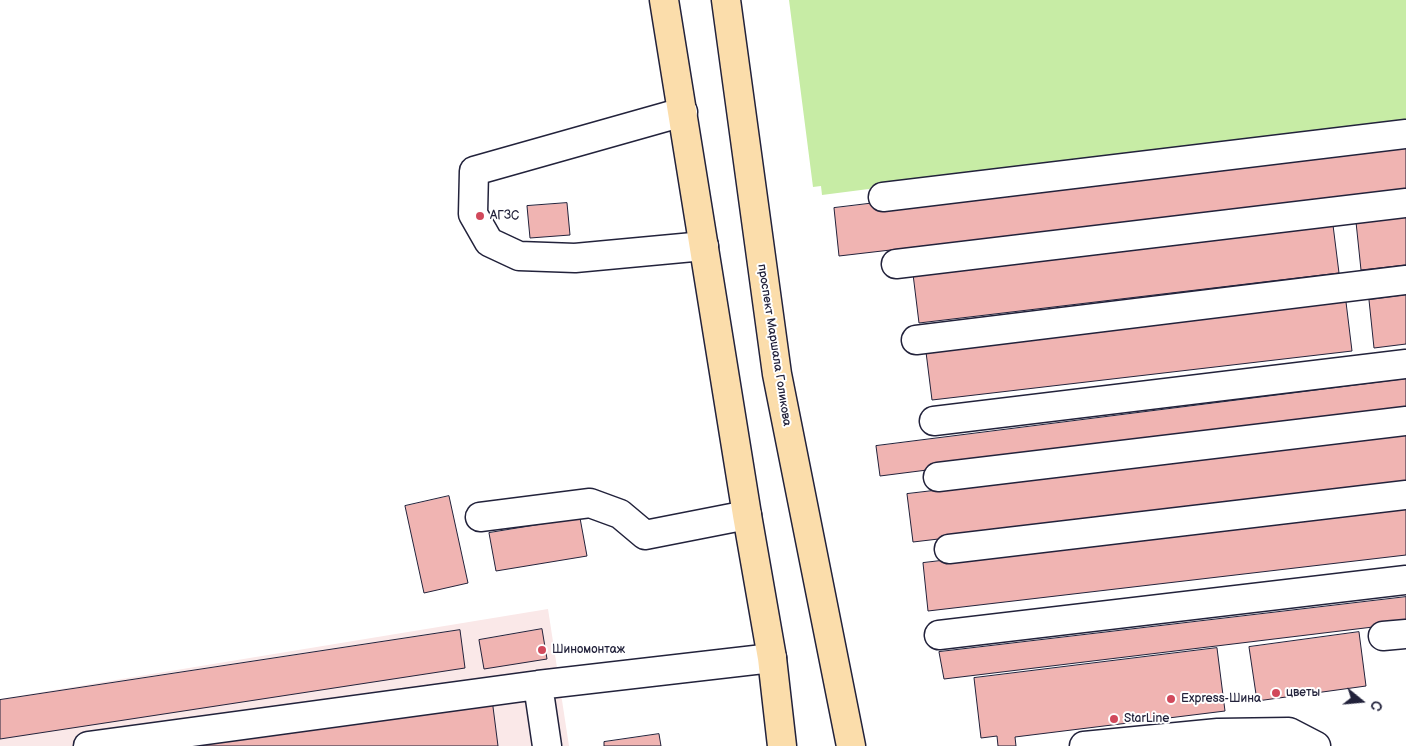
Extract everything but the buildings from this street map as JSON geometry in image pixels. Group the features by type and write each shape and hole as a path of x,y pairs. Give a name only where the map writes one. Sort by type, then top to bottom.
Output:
{"main road":[{"path":"664,0 747,515 772,658 782,746"},
{"name":"проспект Маршала Голикова","path":"726,0 776,374 851,746"}],"lane":[{"path":"683,112 474,171 473,214 489,242 519,256 575,258 704,246"},
{"path":"883,197 1406,134"},
{"path":"896,264 1406,203"},
{"path":"916,340 1406,280"},
{"path":"934,421 1406,364"},
{"path":"938,477 1406,421"},
{"path":"949,549 1406,495"},
{"path":"480,517 590,503 620,514 645,535 747,515"},
{"path":"939,635 1406,580"},
{"path":"88,746 538,685 772,658"},
{"path":"538,685 547,746"},
{"path":"1084,746 1218,733 1290,732 1316,746"}],"shaded area":[{"path":"548,609 569,746 0,746 0,699"}],"green space":[{"path":"789,0 1406,0 1406,120 822,195 821,186 813,187"}],"place":[{"name":"АГЗС","path":"480,216"},
{"name":"Шиномонтаж","path":"542,650"},
{"name":"цветы","path":"1276,693"},
{"name":"Express-Шина","path":"1171,699"},
{"name":"StarLine","path":"1114,719"}]}
